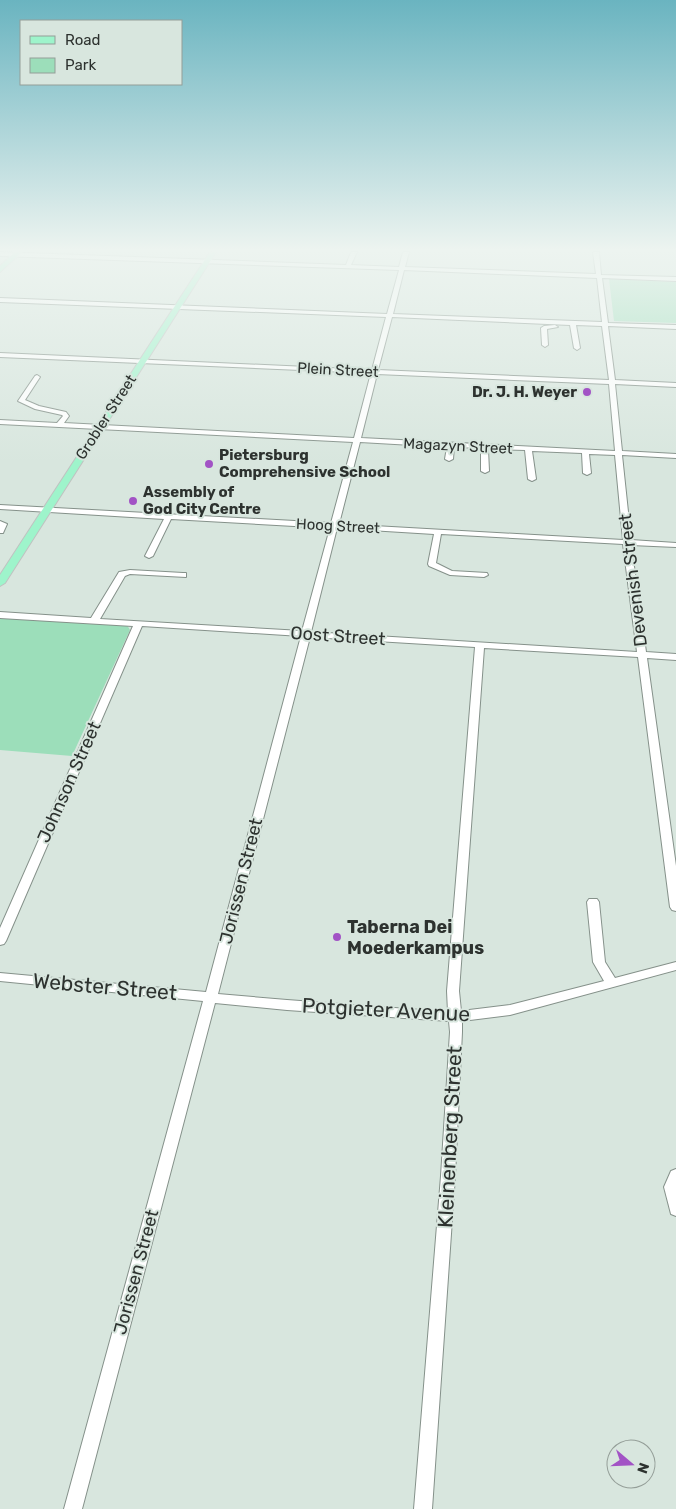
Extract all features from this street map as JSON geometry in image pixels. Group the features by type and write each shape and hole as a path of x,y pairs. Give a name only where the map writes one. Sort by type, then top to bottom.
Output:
{"main road":[{"name":"Grobler Street","path":"0,583 167,322"}],"street":[{"name":"Jorissen Street","path":"73,1509 210,997 304,634 335,526 387,322"},
{"path":"526,322 573,325"},
{"path":"545,345 544,327 605,324 676,327"},
{"name":"Devenish Street","path":"605,324 627,542 676,907"},
{"path":"573,325 577,348"},
{"name":"Plein Street","path":"0,355 676,385"},
{"path":"37,376 21,401 37,408 64,413 66,416 60,425"},
{"name":"Magazyn Street","path":"0,422 676,456"},
{"path":"449,459 451,445"},
{"path":"484,447 485,471"},
{"path":"528,450 532,479"},
{"path":"585,452 587,473"},
{"name":"Hoog Street","path":"0,507 48,508 676,545"},
{"path":"149,556 169,516"},
{"path":"0,523 4,524 0,531"},
{"path":"438,531 432,564 450,573 484,576"},
{"path":"94,621 122,574 130,572 183,575"},
{"name":"Oost Street","path":"0,615 676,657"},
{"name":"Johnson Street","path":"0,941 139,623"},
{"name":"Kleinenberg Street","path":"423,1509 448,1176 455,1017 453,991 480,646"},
{"path":"592,902 599,962 612,983"},
{"name":"Potgieter Avenue","path":"210,997 296,1006 455,1017 510,1010 676,966"},
{"name":"Webster Street","path":"0,977 210,997"},
{"path":"676,1176 670,1188 676,1210"}],"green space":[{"path":"0,617 127,625 130,630 72,756 0,750"}],"place":[{"name":"Dr. J. H. Weyer","path":"587,392"},
{"name":"Pietersburg Comprehensive School","path":"209,464"},
{"name":"Assembly of God City Centre","path":"133,501"},
{"name":"Taberna Dei Moederkampus","path":"337,937"}]}
